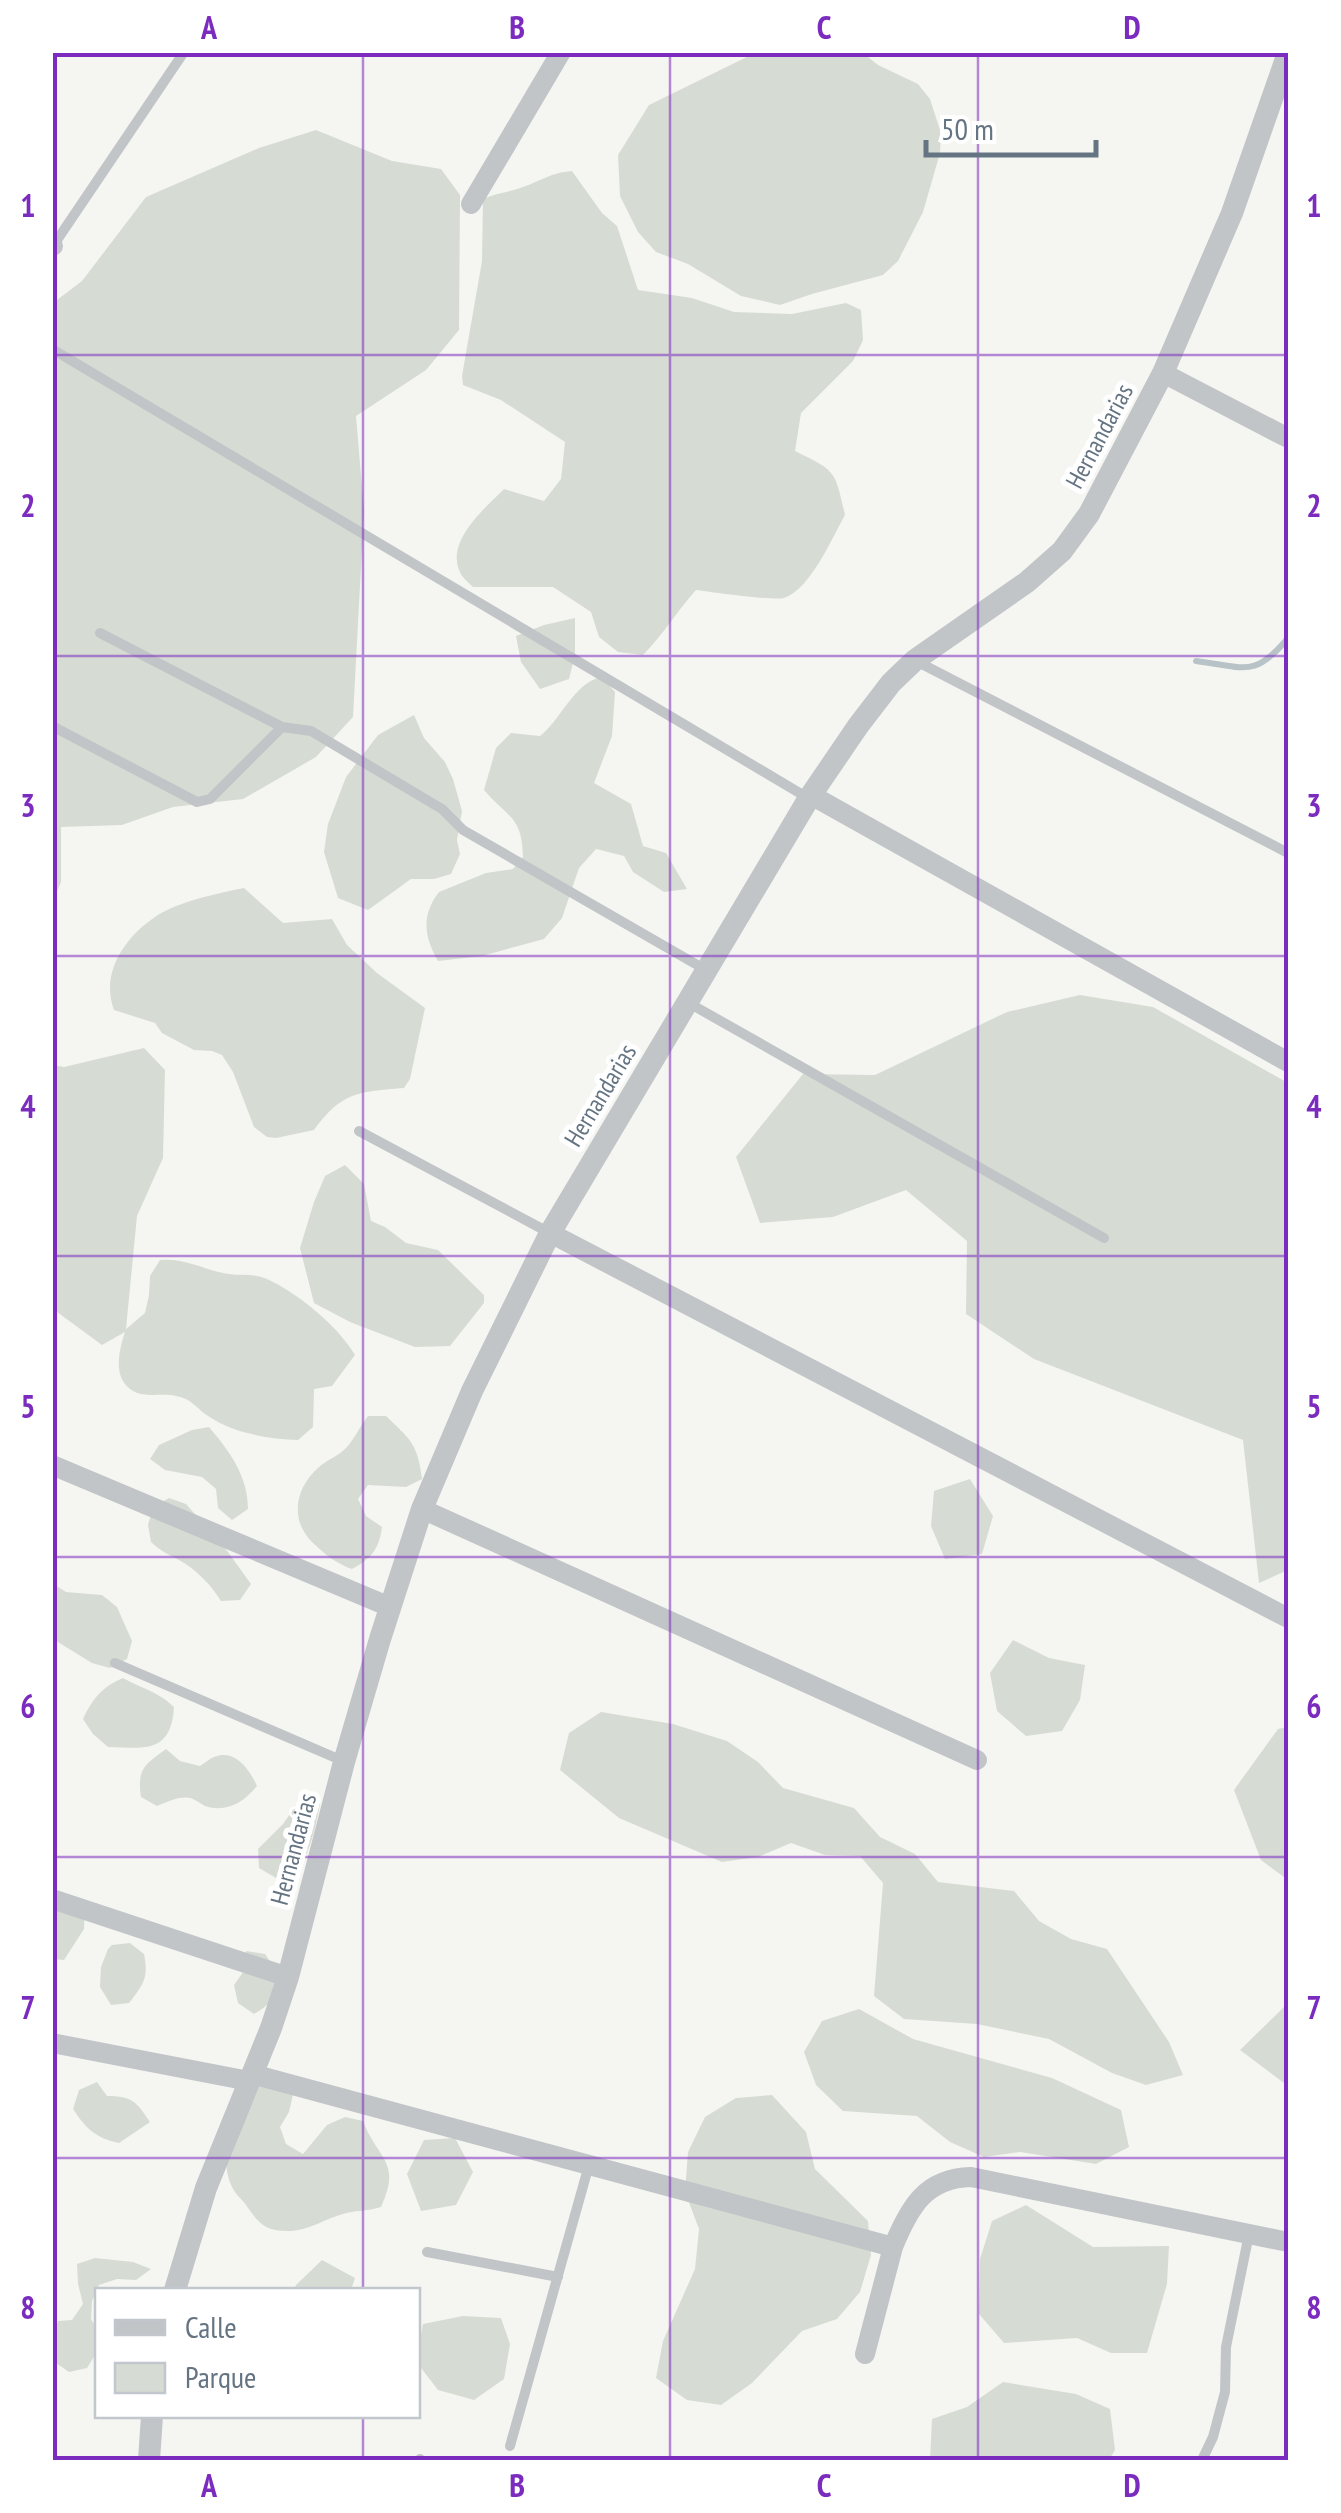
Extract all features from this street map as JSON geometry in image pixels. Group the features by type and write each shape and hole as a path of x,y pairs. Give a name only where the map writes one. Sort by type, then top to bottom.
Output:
{"street":[{"path":"471,204 561,52"},
{"name":"Hernandarias","path":"177,2288 206,2188 288,1977 344,1762 422,1509 472,1391 550,1233 810,797 858,726 891,683 915,660 1027,582 1062,551 1089,514 1163,373 1232,213 1287,64"},
{"path":"1163,373 1288,438"},
{"path":"810,797 1288,1062"},
{"path":"550,1233 1288,1618"},
{"path":"52,1465 390,1607"},
{"path":"422,1509 977,1760"},
{"path":"52,1899 288,1977"},
{"path":"52,2043 251,2078 893,2247"},
{"path":"865,2354 893,2247 918,2198 931,2186 957,2178 1288,2242"},
{"path":"149,2460 152,2418"}],"lane":[{"path":"53,246 184,52"},
{"path":"52,349 810,797"},
{"path":"100,634 282,726 310,731 442,809 464,830 706,970"},
{"path":"915,660 1288,853"},
{"path":"52,726 197,802 210,799 282,726"},
{"path":"688,1002 1104,1238"},
{"path":"359,1131 550,1233"},
{"path":"115,1663 344,1762"},
{"path":"510,2446 589,2165"},
{"path":"1202,2460 1225,2392 1226,2347 1249,2234"},
{"path":"427,2252 558,2277"}],"green space":[{"path":"755,53 863,53 878,65 918,84 930,99 941,133 940,153 923,212 898,261 883,275 780,305 741,296 688,264 656,252 638,232 620,196 618,155 649,105"},
{"path":"316,130 392,161 441,169 460,195 459,330 426,370 356,416 364,511 353,717 316,757 243,799 173,807 122,825 61,827 61,882 53,901 53,303 82,281 146,197 259,148"},
{"path":"572,171 602,213 617,226 638,290 692,298 734,312 792,314 846,303 861,310 863,340 853,361 801,413 795,451 832,474 845,515 819,562 803,585 784,598 696,590 643,655 618,652 599,637 591,612 553,587 473,587 457,564 457,552 468,528 504,489 544,501 561,479 565,442 501,400 463,385 482,261 483,199"},
{"path":"575,618 575,655 569,679 540,689 521,662 516,636"},
{"path":"602,677 615,692 612,736 594,783 631,804 643,846 666,853 687,889 664,892 633,872 624,856 596,849 579,868 562,918 544,939 482,956 438,961 426,926 429,909 439,892 486,873 513,869 523,857 517,825 484,790 496,748 511,733 540,736 583,686"},
{"path":"414,715 424,738 445,762 453,779 462,811 457,840 460,854 451,874 411,879 368,910 338,898 324,852 328,824 346,777 378,735"},
{"path":"244,888 283,923 332,919 347,945 425,1008 410,1079 404,1088 353,1096 334,1108 314,1130 267,1137 254,1127 233,1072 222,1055 194,1050 162,1033 155,1023 114,1010 110,983 113,970 125,945 144,925 174,907"},
{"path":"1080,995 1153,1007 1288,1083 1288,1570 1259,1583 1243,1440 1034,1359 966,1314 967,1241 906,1190 833,1217 760,1223 736,1157 803,1074 875,1075 1007,1012"},
{"path":"144,1048 165,1070 163,1158 137,1216 126,1329 145,1313 150,1276 160,1260 262,1277 292,1293 328,1322 355,1355 332,1386 314,1389 313,1427 298,1440 240,1431 181,1397 142,1394 130,1389 119,1365 125,1332 102,1345 53,1309 53,1065 64,1067"},
{"path":"345,1165 364,1184 371,1221 406,1243 438,1250 484,1295 484,1303 450,1346 415,1347 350,1322 314,1303 300,1248 325,1176"},
{"path":"368,1416 386,1416 407,1437 418,1458 422,1479 406,1487 368,1485 358,1499 366,1516 382,1527 381,1535 373,1552 352,1569 331,1558 305,1534 298,1504 311,1475 345,1449"},
{"path":"209,1427 231,1455 245,1486 248,1509 232,1520 218,1508 216,1489 202,1477 165,1470 150,1459 159,1445"},
{"path":"970,1479 993,1516 982,1554 945,1559 931,1526 934,1491"},
{"path":"169,1498 186,1504 251,1584 240,1600 221,1601 197,1573 151,1542 148,1525 153,1507"},
{"path":"52,1583 66,1592 102,1595 117,1607 132,1641 127,1659 110,1668 92,1663 53,1639"},
{"path":"1013,1640 1049,1658 1085,1665 1080,1700 1062,1731 1026,1736 997,1711 990,1673"},
{"path":"123,1678 174,1707 172,1722 162,1741 144,1747 108,1747 83,1719 99,1694"},
{"path":"601,1712 673,1724 727,1741 758,1762 783,1788 854,1808 880,1837 915,1854 938,1882 1014,1891 1039,1921 1071,1939 1107,1949 1169,2042 1183,2075 1146,2085 1112,2073 1049,2039 977,2024 904,2019 874,1996 883,1883 860,1856 825,1855 791,1843 758,1857 722,1862 619,1818 560,1770 569,1733"},
{"path":"1288,1727 1288,1880 1261,1860 1234,1790 1278,1729"},
{"path":"166,1749 180,1761 200,1766 212,1758 229,1755 246,1767 257,1786 228,1807 213,1808 186,1798 157,1806 141,1797 140,1780 147,1764"},
{"path":"304,1794 320,1803 311,1841 299,1868 276,1878 259,1868 258,1849 283,1824"},
{"path":"66,1902 85,1904 84,1929 64,1960 53,1959 53,1913"},
{"path":"130,1943 144,1954 144,1981 129,2003 111,2005 100,1987 101,1967 112,1945"},
{"path":"246,1951 265,1954 278,1980 271,2001 254,2014 238,2003 234,1985 246,1968"},
{"path":"1288,2003 1288,2086 1240,2050"},
{"path":"859,2009 913,2039 1052,2078 1121,2110 1129,2147 1096,2164 1020,2152 984,2157 950,2142 917,2116 843,2111 816,2085 804,2052 822,2021"},
{"path":"268,2072 293,2094 280,2127 286,2144 303,2154 327,2125 345,2117 363,2121 388,2170 387,2192 381,2207 347,2213 295,2231 270,2229 255,2217 232,2187 227,2157 235,2127"},
{"path":"97,2082 107,2096 133,2102 150,2122 119,2143 92,2132 73,2109 79,2090"},
{"path":"772,2095 806,2132 815,2169 868,2221 871,2255 860,2292 837,2319 802,2331 752,2383 721,2405 687,2400 656,2378 663,2341 695,2269 699,2229 685,2192 688,2152 705,2117 736,2098"},
{"path":"455,2138 473,2172 456,2205 421,2211 407,2174 424,2140"},
{"path":"1026,2205 1093,2247 1169,2246 1167,2284 1147,2353 1111,2353 1077,2338 1004,2343 979,2314 980,2259 992,2221"},
{"path":"95,2258 133,2262 151,2269 136,2280 117,2279 95,2288 91,2319 95,2326 95,2355 87,2368 69,2372 53,2361 53,2333 58,2321 72,2320 83,2304 77,2264"},
{"path":"322,2260 355,2278 352,2288 295,2288"},
{"path":"463,2316 501,2318 510,2344 504,2379 474,2400 438,2390 420,2367 423,2324"},
{"path":"1003,2382 1076,2394 1110,2409 1115,2450 1109,2460 930,2460 932,2419 967,2407"}],"waterway":[{"path":"1196,661 1238,667 1257,665 1288,638"}]}
